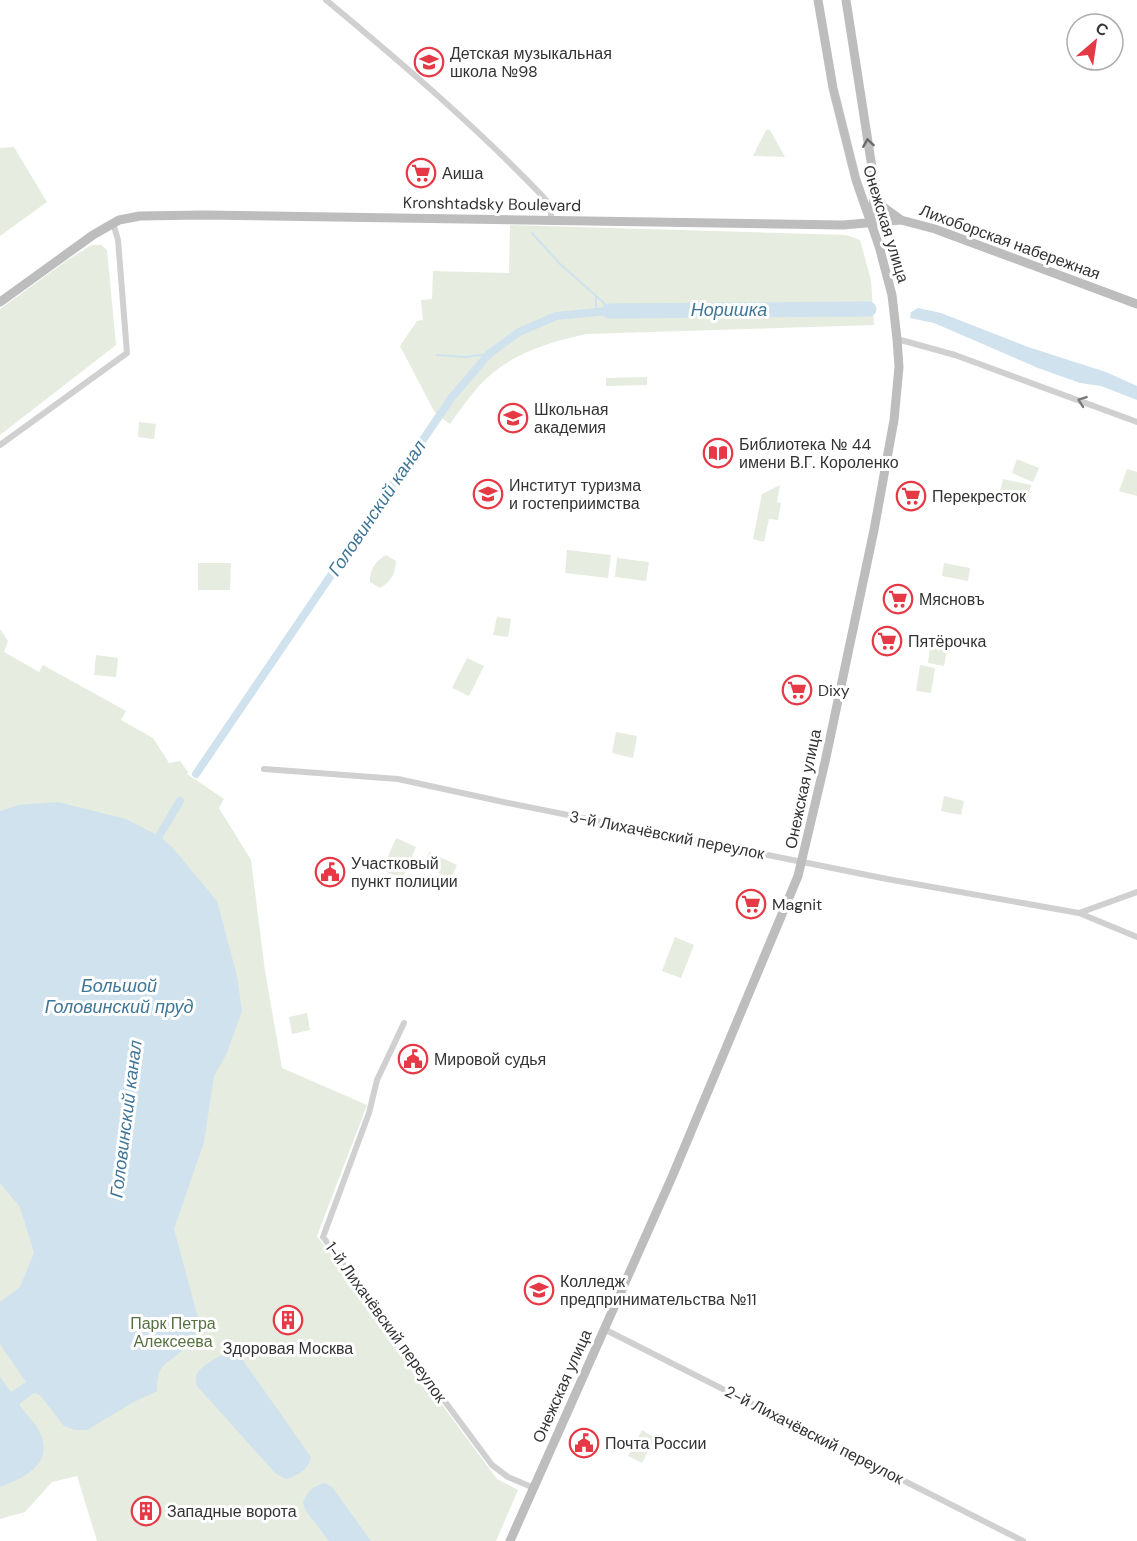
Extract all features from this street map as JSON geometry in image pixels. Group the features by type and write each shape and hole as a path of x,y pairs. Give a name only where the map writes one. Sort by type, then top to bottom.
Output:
{"main road":[{"name":"Онежская улица","path":"510,1541 672,1177 803,862 874,530 892,430 899,367 897,339 892,295 856,180 833,88 818,0"},
{"path":"846,0 875,187 883,207 901,220"},
{"path":"871,222 875,187"},
{"name":"Kronshtadsky Boulevard","path":"0,302 79,244 113,223 140,216 204,215 843,225 871,222"},
{"name":"Лихоборская набережная","path":"871,222 901,220 934,229 1137,303"}],"street":[{"path":"326,0 436,95 524,177 549,203 551,220"},
{"path":"0,445 127,353 118,240 113,223"},
{"path":"897,339 955,355 1137,422"},
{"name":"3-й Лихачёвский переулок","path":"264,770 398,778 514,805 1079,913 1137,937"},
{"path":"1079,913 1137,892"},
{"name":"1-й Лихачёвский переулок","path":"404,1023 377,1080 369,1113 324,1237 492,1465 508,1477 534,1488"},
{"name":"2-й Лихачёвский переулок","path":"604,1329 1023,1541"}],"green space":[{"path":"766,130 770,130 785,157 753,156"},
{"path":"14,147 47,202 0,236 0,148"},
{"path":"510,225 846,235 860,240 871,280 874,325 586,334 542,346 502,366 479,386 450,424 435,413 400,346 417,321 423,320 421,300 432,299 433,271 509,273"},
{"path":"92,245 101,245 107,250 116,345 0,435 0,309"},
{"path":"647,377 647,385 606,386 606,378"},
{"path":"139,422 156,424 154,439 138,437"},
{"path":"1017,459 1039,468 1033,482 1012,473"},
{"path":"1127,469 1137,472 1137,496 1119,491"},
{"path":"1003,479 1031,485 1028,499 1000,492"},
{"path":"780,485 777,502 781,503 778,520 769,519 764,542 753,539 762,494"},
{"path":"567,550 611,555 608,578 565,573"},
{"path":"386,555 396,561 396,566 390,580 380,588 370,582 371,573 376,563"},
{"path":"617,558 649,562 646,581 615,577"},
{"path":"198,563 231,563 230,590 198,590"},
{"path":"944,563 970,568 968,581 942,576"},
{"path":"497,617 511,619 508,637 493,635"},
{"name":"Парк Петра Алексеева","path":"0,629 8,641 4,652 39,672 43,665 126,711 121,720 153,738 169,763 180,761 188,772 187,774 224,799 219,808 251,860 265,971 282,1068 367,1105 317,1236 497,1479 518,1490 496,1541 97,1541 77,1476 52,1482 25,1512 0,1519"},
{"path":"930,647 947,649 944,666 928,663"},
{"path":"96,655 118,658 116,677 94,675"},
{"path":"467,658 484,666 469,696 452,688"},
{"path":"920,665 935,668 931,693 916,691"},
{"path":"616,732 637,736 633,758 612,753"},
{"path":"944,796 964,801 961,815 941,811"},
{"path":"396,838 416,847 402,879 382,870"},
{"path":"429,852 457,865 451,878 423,866"},
{"path":"675,937 694,945 681,978 662,971"},
{"path":"307,1013 310,1030 292,1034 289,1017"},
{"path":"642,1430 655,1438 642,1463 628,1456"}],"water":[{"path":"918,308 941,313 1028,347 1106,372 1137,386 1137,400 1101,386 1080,383 1038,368 934,323 910,318 911,312"},
{"name":"Большой Головинский пруд","path":"58,802 126,819 159,836 172,847 217,901 237,976 242,1011 227,1053 214,1076 204,1142 174,1229 200,1325 186,1347 161,1369 157,1391 87,1430 75,1430 64,1426 40,1395 34,1393 19,1404 41,1435 44,1445 43,1455 34,1469 26,1475 0,1487 0,1377 11,1392 26,1382 0,1344 0,1302 20,1287 34,1253 20,1207 0,1183 0,811 19,805"},
{"path":"233,1352 242,1359 311,1457 308,1465 294,1476 286,1479 276,1474 197,1386 196,1376 206,1364"},
{"path":"325,1483 332,1487 371,1541 329,1541 306,1511 303,1503 311,1490"}],"waterway":[{"name":"Норишка","path":"532,233 560,264 603,302 609,311"},
{"name":"Норишка","path":"596,295 596,312"},
{"name":"Норишка","path":"609,311 869,309"},
{"name":"Головинский канал","path":"196,774 452,397 489,354 519,332 556,316 609,311"},
{"path":"437,355 465,357 489,354"},
{"name":"Головинский канал","path":"157,845 159,836 180,801"}],"place":[{"name":"Детская музыкальная школа №98","path":"429,62"},
{"name":"Аиша","path":"421,173"},
{"name":"Школьная академия","path":"513,418"},
{"name":"Библиотека № 44 имени В.Г. Короленко","path":"718,453"},
{"name":"Институт туризма и гостеприимства","path":"488,494"},
{"name":"Перекресток","path":"911,496"},
{"name":"Мясновъ","path":"898,599"},
{"name":"Пятёрочка","path":"887,641"},
{"name":"Dixy","path":"797,690"},
{"name":"Участковый пункт полиции","path":"330,872"},
{"name":"Magnit","path":"751,904"},
{"name":"Мировой судья","path":"413,1059"},
{"name":"Колледж предпринимательства №11","path":"539,1290"},
{"name":"Здоровая Москва","path":"288,1320"},
{"name":"Почта России","path":"584,1443"},
{"name":"Западные ворота","path":"146,1511"}]}
